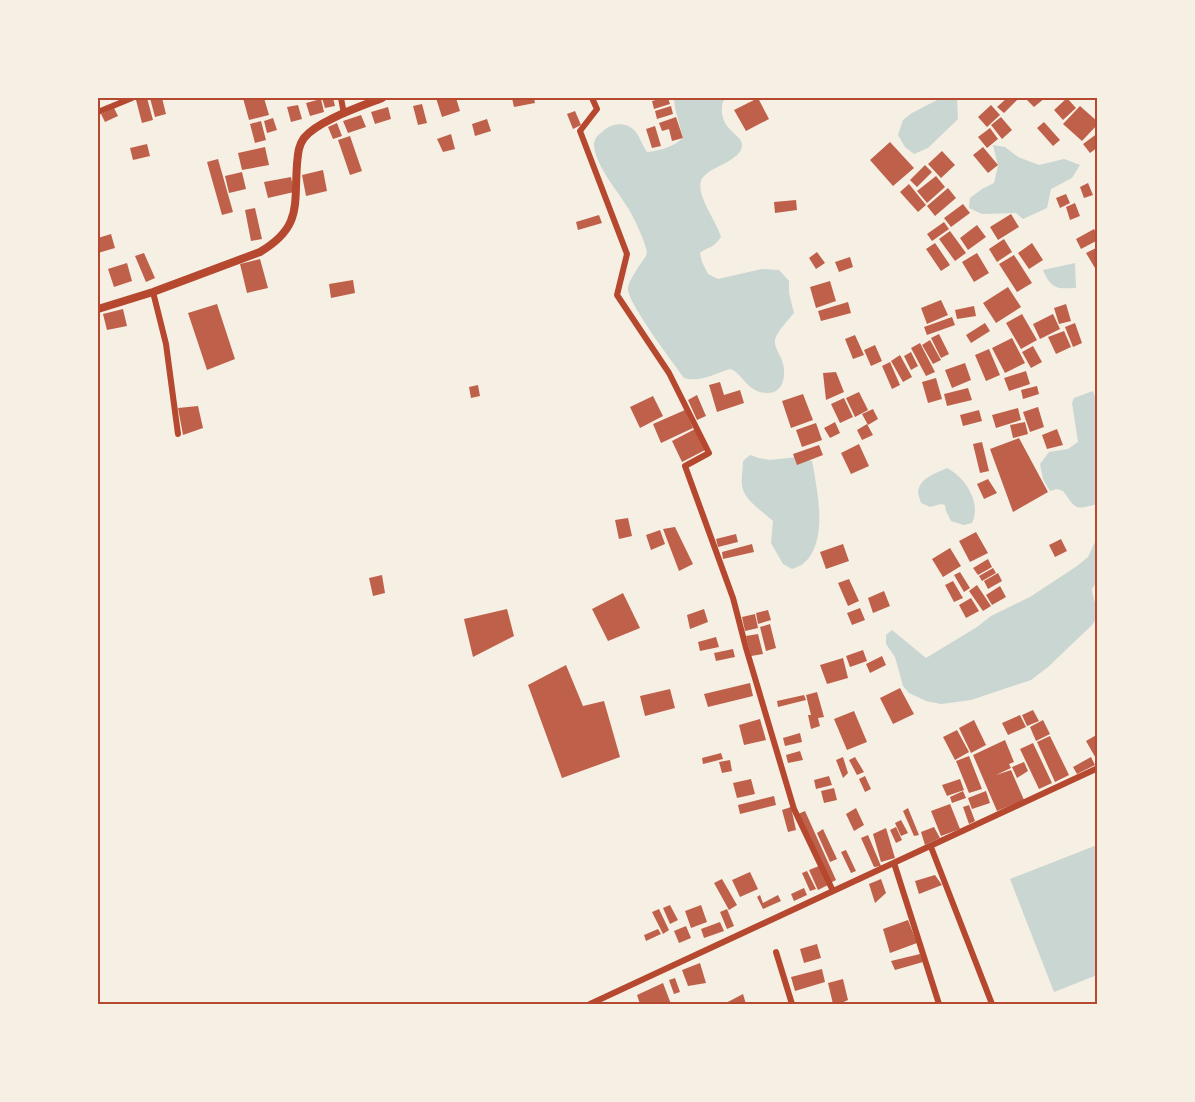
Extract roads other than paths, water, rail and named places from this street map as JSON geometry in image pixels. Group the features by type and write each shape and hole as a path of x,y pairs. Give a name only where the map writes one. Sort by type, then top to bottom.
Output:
{"street":[{"path":"98,112 132,98"},
{"path":"341,98 344,114"},
{"path":"98,309 153,292 260,252 270,246 286,231 293,217 297,193 299,148 305,137 316,128 382,98"},
{"path":"592,98 597,109 580,132 627,254 617,295 669,373 709,453 685,466 734,598 746,648 794,809 832,891"},
{"path":"153,292 166,344 178,434"},
{"path":"590,1005 1098,768"},
{"path":"931,847 992,1005"},
{"path":"894,863 939,1005"},
{"path":"776,952 792,1005"}]}
